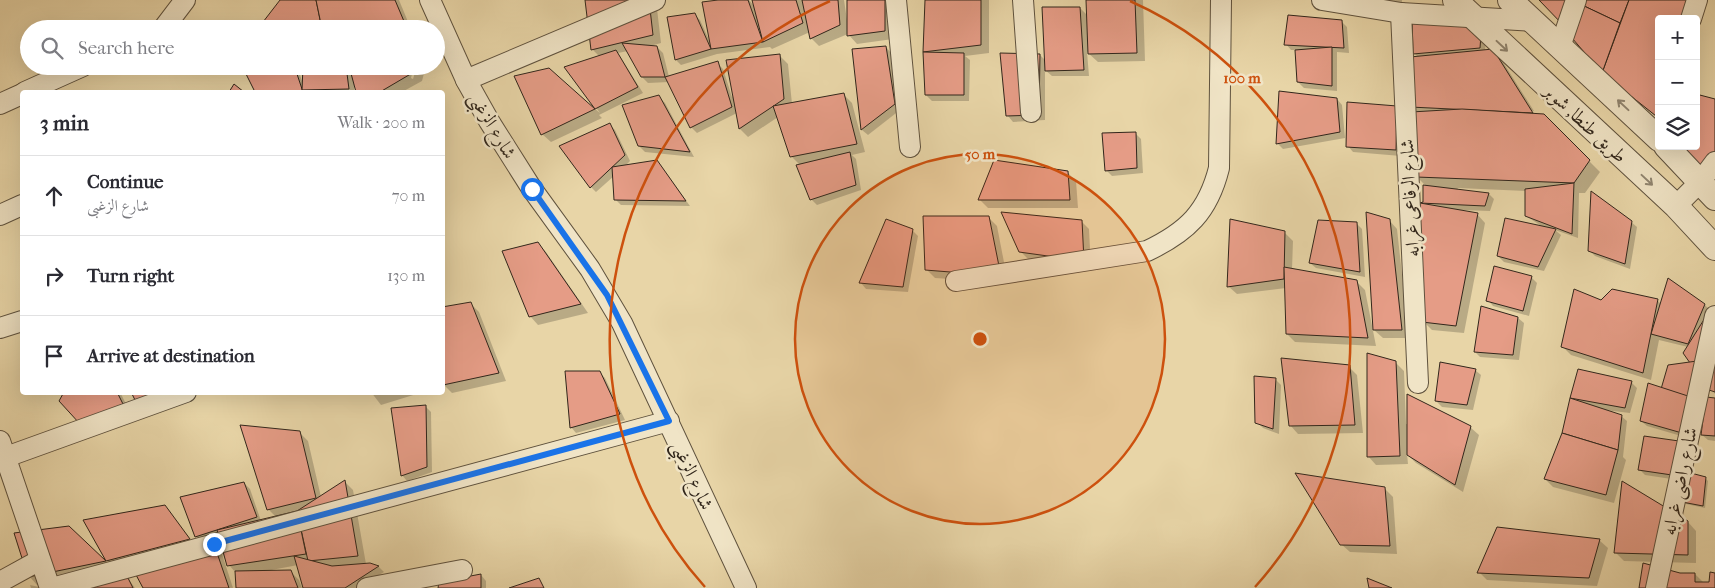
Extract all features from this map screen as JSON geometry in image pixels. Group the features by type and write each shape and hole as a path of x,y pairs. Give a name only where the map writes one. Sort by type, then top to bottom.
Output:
{"street":[{"path":"170,20 185,0"},
{"name":"شارع الزغبى","path":"430,0 439,20"},
{"path":"466,80 655,0"},
{"path":"896,0 910,147"},
{"path":"1024,0 1030,112"},
{"path":"956,281 1147,251 1173,238 1196,217 1214,188 1219,168 1221,0"},
{"path":"1322,0 1401,13 1533,21"},
{"name":"طريق طنطا, شوبر","path":"1455,0 1471,18 1676,206 1715,248"},
{"name":"طريق طنطا, شوبر","path":"1510,0 1655,132"},
{"path":"1560,47 1576,0"},
{"path":"1692,15 1697,0"},
{"name":"شارع الرفاعى غرابه","path":"1401,13 1418,383"},
{"name":"شارع الزغبى","path":"445,33 466,80 489,121 532,189 607,295 669,421 746,588"},
{"path":"30,90 63,75"},
{"path":"0,104 20,95"},
{"name":"طريق طنطا, شوبر","path":"1672,150 1707,190"},
{"path":"1676,206 1707,190 1715,162"},
{"path":"0,214 20,206"},
{"name":"شارع راضى غرابه","path":"1656,588 1715,316"},
{"path":"0,328 20,322"},
{"path":"178,395 4,461 51,588 669,421"},
{"path":"0,582 40,560"},
{"path":"367,588 462,570"}],"building":[{"path":"280,0 316,0 320,20 265,20"},
{"path":"316,0 395,0 403,20 320,20"},
{"path":"585,0 649,0 653,35 591,50"},
{"path":"748,0 763,42 711,49 702,2"},
{"path":"752,0 796,0 803,23 763,42"},
{"path":"802,0 838,0 840,25 810,39"},
{"path":"847,0 885,0 885,31 847,36"},
{"path":"925,0 981,0 981,45 923,52"},
{"path":"1086,0 1135,0 1137,53 1088,54"},
{"path":"1539,0 1573,0 1565,27"},
{"path":"1584,0 1629,0 1620,23 1582,5"},
{"path":"1629,0 1697,0 1691,15 1655,15 1655,115 1602,73"},
{"path":"1582,5 1620,23 1602,73 1572,38"},
{"path":"1042,7 1080,7 1084,70 1045,71"},
{"path":"695,13 711,49 675,60 667,17"},
{"path":"1288,15 1342,20 1344,48 1284,45"},
{"path":"1412,18 1482,21 1480,48 1413,54"},
{"path":"622,43 657,46 665,77 641,77"},
{"path":"886,46 895,104 861,130 852,49"},
{"path":"1332,47 1332,86 1297,82 1295,50"},
{"path":"1493,49 1533,113 1410,107 1410,57"},
{"path":"616,50 638,87 595,109 564,67"},
{"path":"923,52 964,53 964,95 925,95"},
{"path":"1000,53 1040,54 1039,115 1006,116"},
{"path":"780,54 784,99 739,129 726,60"},
{"path":"718,61 732,107 690,128 665,77"},
{"path":"549,68 595,109 541,135 514,76"},
{"path":"246,75 297,75 302,90 254,90"},
{"path":"303,75 347,75 349,89 302,90"},
{"path":"351,75 409,75 383,90 355,90"},
{"path":"234,84 242,90 230,90"},
{"path":"1279,91 1337,98 1340,132 1276,144"},
{"path":"844,93 857,144 790,157 773,106"},
{"path":"659,95 690,152 638,146 622,105"},
{"path":"1700,95 1715,99 1715,151 1697,170 1687,150 1700,150"},
{"path":"1347,102 1397,106 1396,150 1346,147"},
{"path":"1462,109 1544,114 1590,160 1574,183 1416,177 1411,112"},
{"path":"610,123 625,155 590,188 559,146"},
{"path":"1136,132 1137,168 1105,171 1102,133"},
{"path":"850,152 856,185 810,200 796,165"},
{"path":"657,160 686,201 614,200 612,167"},
{"path":"994,160 1068,171 1070,200 978,200"},
{"path":"1574,183 1572,234 1525,216 1525,189"},
{"path":"1423,185 1489,193 1485,206 1420,203 1423,202"},
{"path":"1591,191 1632,221 1625,264 1588,251"},
{"path":"1420,203 1478,213 1456,326 1422,322"},
{"path":"1001,212 1082,220 1084,261 1019,252"},
{"path":"1366,212 1390,219 1402,330 1373,330"},
{"path":"923,216 989,216 1001,276 925,270"},
{"path":"1505,218 1556,229 1538,267 1497,256"},
{"path":"886,219 913,229 903,287 859,283"},
{"path":"1230,219 1285,231 1284,279 1227,287"},
{"path":"1318,220 1357,222 1360,272 1309,263"},
{"path":"538,242 581,304 529,317 502,251"},
{"path":"1494,266 1532,276 1523,311 1486,301"},
{"path":"1284,267 1357,280 1368,338 1286,334"},
{"path":"1668,278 1705,304 1688,344 1651,334"},
{"path":"1574,289 1601,300 1612,289 1658,299 1643,373 1561,347"},
{"path":"471,302 499,373 445,385 445,306"},
{"path":"1481,306 1518,317 1513,355 1474,352"},
{"path":"1710,310 1715,314 1715,392 1709,390 1683,353"},
{"path":"1367,353 1396,361 1400,456 1367,457"},
{"path":"1281,358 1350,365 1355,425 1289,426"},
{"path":"1697,361 1691,397 1659,396 1668,365"},
{"path":"1440,362 1476,369 1467,405 1435,401"},
{"path":"1578,369 1632,381 1625,408 1570,398"},
{"path":"565,371 600,371 620,414 570,428"},
{"path":"1254,376 1276,378 1273,429 1255,423"},
{"path":"1648,383 1691,397 1682,433 1640,421"},
{"path":"1407,394 1471,426 1455,485 1407,455"},
{"path":"62,395 118,395 124,406 80,424 59,401"},
{"path":"132,395 157,395 136,402"},
{"path":"1706,397 1715,398 1715,436 1701,435"},
{"path":"1570,398 1622,415 1618,450 1562,433"},
{"path":"426,405 427,467 401,476 391,408"},
{"path":"240,425 300,431 316,498 267,510"},
{"path":"1562,433 1618,450 1606,495 1544,479"},
{"path":"1644,436 1679,441 1672,475 1638,470"},
{"path":"1687,472 1706,477 1703,506 1682,502"},
{"path":"1295,473 1385,487 1390,546 1340,545"},
{"path":"345,480 358,556 308,561 297,511"},
{"path":"1622,481 1688,521 1688,555 1614,553"},
{"path":"244,482 257,517 195,537 180,497"},
{"path":"165,505 190,539 106,561 83,520"},
{"path":"297,511 306,554 227,566 217,530"},
{"path":"69,526 106,561 28,577 14,533"},
{"path":"1497,527 1600,539 1589,578 1477,573"},
{"path":"214,544 229,588 143,588 135,573"},
{"path":"294,556 332,566 370,563 379,566 345,588 303,588"},
{"path":"1643,563 1680,573 1695,573 1695,582 1709,582 1710,572 1715,573 1715,588 1639,588"},
{"path":"291,570 298,588 236,588 235,571"},
{"path":"126,574 133,588 93,588 104,583"},
{"path":"481,574 481,588 438,588 439,582"},
{"path":"539,578 544,588 509,588"},
{"path":"1367,578 1392,588 1369,588"}],"route":[{"path":"214,544 669,421 607,295 532,189"}]}
